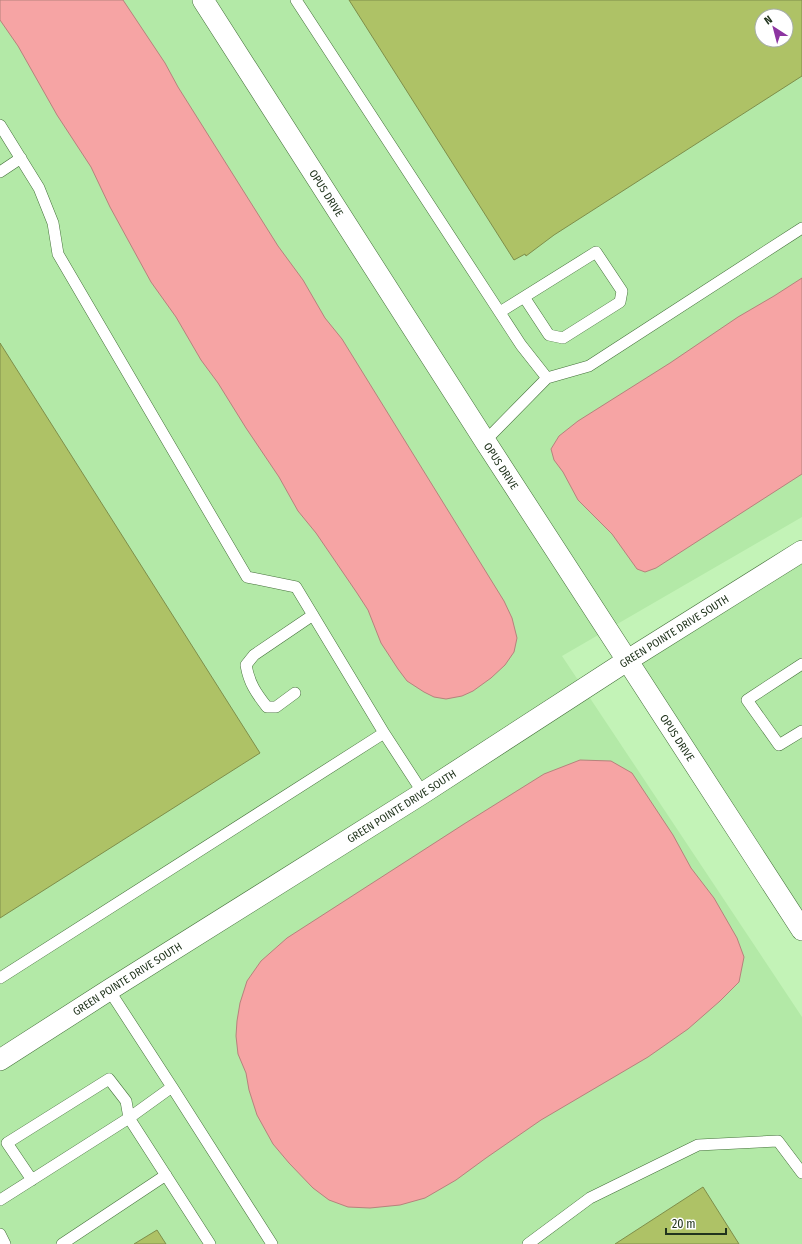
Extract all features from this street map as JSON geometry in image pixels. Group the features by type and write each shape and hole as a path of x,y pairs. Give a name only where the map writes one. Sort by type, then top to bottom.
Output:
{"street":[{"name":"OPUS DRIVE","path":"203,0 485,441 802,930"},
{"name":"GREEN POINTE DRIVE SOUTH","path":"0,1060 423,793 628,660 802,551"}],"lane":[{"path":"296,0 521,345 547,378"},
{"path":"0,125 39,188 53,223 58,254 246,577 296,587 384,733 423,793"},
{"path":"0,172 21,158"},
{"path":"485,441 547,378 590,366 802,228"},
{"path":"500,312 524,297 596,252 622,291 620,302 563,338 549,335 524,297"},
{"path":"296,693 276,707 267,707 255,691 248,676 246,665 254,655 313,615"},
{"path":"802,664 747,700 779,745 802,731"},
{"path":"0,978 384,733"},
{"path":"109,990 272,1244"},
{"path":"32,1180 7,1143 109,1079 126,1101 129,1118 210,1244"},
{"path":"0,1200 129,1118 172,1087"},
{"path":"528,1244 590,1198 698,1145 778,1141 802,1173"},
{"path":"62,1244 166,1175"},
{"path":"0,1234 5,1244"}],"shaded area":[{"path":"0,0 802,0 802,517 562,656 802,1017 802,1244 0,1244"},
{"path":"0,0 123,0 165,63 178,87 278,246 303,280 325,318 342,339 504,601 512,618 517,638 514,652 505,665 491,678 473,691 462,696 446,699 434,697 407,681 398,669 381,643 368,610 316,533 298,511 279,477 218,383 201,360 176,317 151,282 110,207 91,167 57,115 18,46 0,20"},
{"path":"802,278 802,474 656,568 645,572 637,569 612,534 578,500 563,472 554,460 551,449 559,436 578,421 670,363 738,317"},
{"path":"802,551 802,930 628,660"},
{"path":"580,760 611,761 632,773 673,835 691,868 714,898 737,938 744,957 739,982 688,1029 648,1057 541,1120 456,1180 425,1198 400,1205 370,1208 348,1207 329,1200 313,1188 289,1163 273,1144 257,1115 249,1090 246,1073 238,1054 236,1036 240,1003 247,981 261,961 287,938 544,774"}],"building":[{"path":"349,0 802,0 802,76 554,235 526,256 525,254 514,260"},
{"path":"0,343 260,753 0,918"},
{"path":"703,1187 739,1244 615,1244"},
{"path":"157,1230 166,1244 134,1244"}]}
